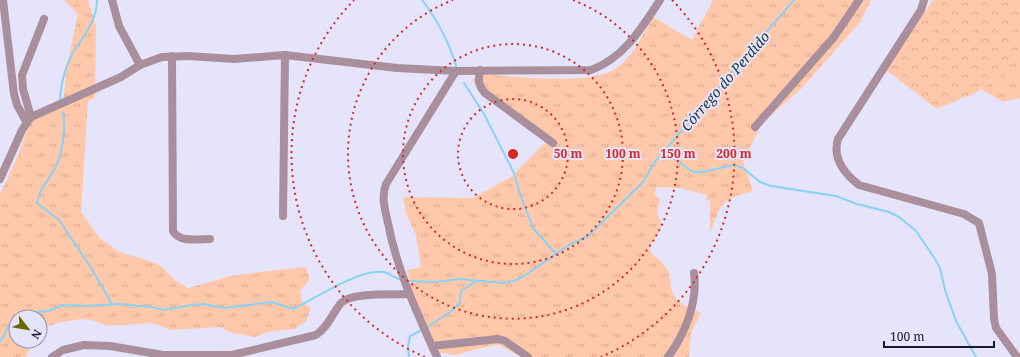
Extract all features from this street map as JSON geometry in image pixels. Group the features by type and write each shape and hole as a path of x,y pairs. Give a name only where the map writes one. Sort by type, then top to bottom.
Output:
{"street":[{"path":"3,0 14,94 17,105 29,120"},
{"path":"112,0 115,18 140,65"},
{"path":"29,120 120,77 140,65 162,57 172,56 234,59 285,55 397,68 456,71 590,70 606,65 619,54 633,38 660,0"},
{"path":"755,127 834,37 859,0"},
{"path":"924,0 921,10 838,139 836,147 837,156 850,178 859,185 964,214 979,223 992,274 995,324 1001,336 1017,357"},
{"path":"0,179 29,120 22,75 44,19"},
{"path":"283,216 285,55"},
{"path":"172,56 173,231 175,235 182,239 210,239"},
{"path":"480,70 478,81 485,93 554,144"},
{"path":"437,357 409,294 393,250 385,208 384,189 456,71"},
{"path":"668,357 679,338 693,306 696,287 694,273"},
{"path":"52,357 63,350 84,345 110,346 175,356 241,354 316,336 322,331 341,304 351,297 409,294"},
{"path":"432,346 498,339 505,341 528,357"}],"green space":[{"path":"64,0 88,0 96,25 95,98 88,101 81,212 99,237 119,252 153,262 162,267 175,280 188,288 235,275 306,267 310,279 300,291 302,302 311,308 306,321 295,329 267,332 255,337 232,333 220,327 171,330 151,323 108,326 91,320 81,319 57,323 48,326 48,309 8,309 8,349 29,349 26,357 0,357 0,194 18,156 27,130 27,123 63,107 66,70 78,14"},
{"path":"713,0 871,0 861,21 801,89 762,123 743,162 753,191 728,200 720,208 710,233 710,201 706,200 707,195 680,188 657,187 654,194 660,199 657,214 661,223 657,235 649,247 650,250 668,271 670,275 671,287 678,301 701,313 691,333 689,357 522,357 499,345 488,346 456,355 437,352 413,295 407,270 421,267 416,235 406,214 403,197 473,198 511,177 546,142 497,106 472,80 481,74 572,79 591,77 606,73 618,67 629,57 653,17 692,40"},
{"path":"933,0 1020,0 1020,49 1001,75 975,93 937,109 886,70"},
{"path":"1020,49 1020,98 1003,102 981,89 1001,75"}],"waterway":[{"path":"60,101 67,66 72,54 93,19 97,7 97,0"},
{"path":"422,0 443,33 457,69"},
{"name":"Córrego do Perdido","path":"407,281 437,282 459,279 503,283 514,281 524,276 569,245 588,236 643,182 654,163 794,0"},
{"path":"464,83 484,114 514,173 533,228 556,254"},
{"path":"63,112 64,134 60,157 42,189 37,203 59,220 90,266 112,304"},
{"path":"667,149 675,159 693,172 703,172 733,165 743,168 760,182 771,186 836,196 857,204 889,212 899,217 916,231 940,268 945,290 956,321 976,357"},
{"name":"Córrego do Perdido","path":"48,311 63,305 86,306 119,304 152,307 163,310 203,304 224,308 272,302 293,309 340,284 366,274 377,272 387,273 401,280"},
{"path":"426,328 453,310 460,302 461,291 475,282"},
{"name":"Córrego do Perdido","path":"0,342 8,328"},
{"path":"409,357 408,346 410,336 422,330"}]}
